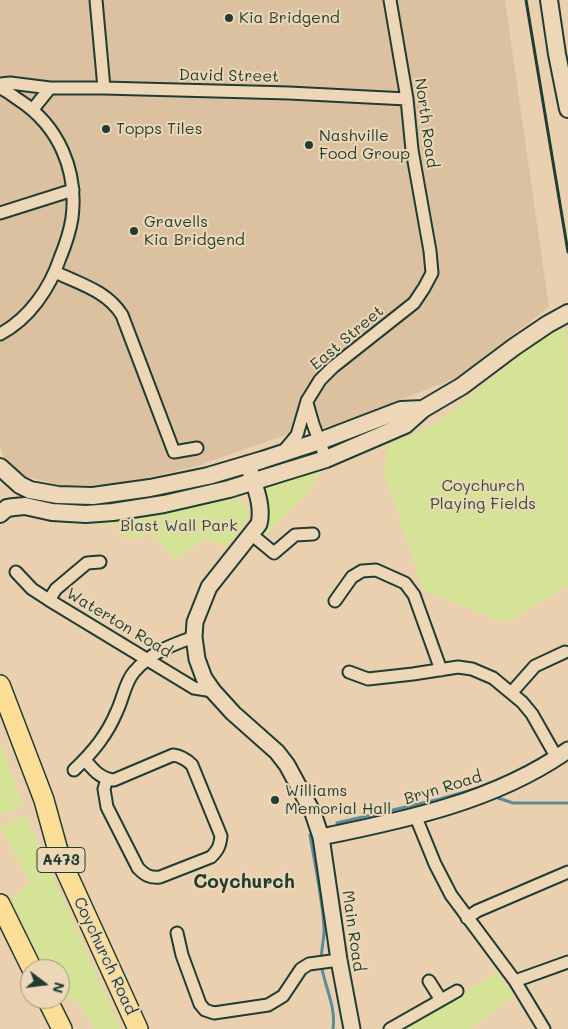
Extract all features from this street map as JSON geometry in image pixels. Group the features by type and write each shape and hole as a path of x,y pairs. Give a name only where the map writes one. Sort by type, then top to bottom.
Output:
{"main road":[{"path":"549,0 568,109"},
{"path":"0,514 7,508 25,506 52,512 86,514 164,504 229,489 326,459 405,425 424,408 462,386 514,347 568,313"},
{"path":"0,467 20,485 30,490 58,495 93,496 150,488 208,476 320,441 401,410 424,408"},
{"name":"Coychurch Road","path":"0,685 44,800 60,858 138,1029"},
{"path":"0,904 27,959"},
{"path":"52,1009 62,1029"}],"street":[{"path":"96,0 104,88"},
{"name":"North Road","path":"390,0 407,99 412,150 430,251"},
{"name":"David Street","path":"0,84 10,83 50,88 104,88 407,99"},
{"path":"0,88 33,109 48,125 63,150 70,170 73,190 72,219 56,272 42,296 23,318 0,334"},
{"path":"33,109 50,88"},
{"path":"5,211 73,190"},
{"name":"East Street","path":"282,453 297,435 307,401 320,380 333,367 414,303 432,272 430,251"},
{"path":"56,272 105,295 116,304 122,315 174,452 197,448"},
{"path":"307,401 326,459"},
{"name":"Main Road","path":"248,464 260,503 261,515 259,524 208,587 195,622 194,637 197,659 204,678 213,691 276,752 286,765 313,813 321,837 327,962 352,1029"},
{"path":"250,534 274,553 295,535 312,534"},
{"path":"49,600 56,589 88,563 100,562"},
{"path":"335,601 352,577 362,572 376,570 405,583 414,595 441,670"},
{"name":"Waterton Road","path":"16,572 32,589 194,688 213,691"},
{"path":"74,770 85,760 107,732 133,674 148,659 162,650 194,637"},
{"path":"512,692 535,666 565,652"},
{"path":"349,672 368,679 458,667 472,669 493,678 512,692 563,754"},
{"name":"Bryn Road","path":"321,837 415,815 491,792 563,754"},
{"path":"85,760 96,772 107,779 120,778 173,755 187,760 192,765 221,836 217,852 211,857 160,877 152,878 144,874 138,868 107,807 104,789 107,779"},
{"path":"415,815 435,864 451,895 466,918 515,981 544,1029"},
{"path":"466,918 476,910 568,872"},
{"path":"177,933 182,954 200,1004 205,1010 214,1013 268,1005 283,996 300,969 309,964 327,962"},
{"path":"515,981 568,962"},
{"path":"429,981 441,1000"},
{"path":"390,1029 457,991"}],"shaded area":[{"path":"0,0 505,0 549,307 458,377 339,424 285,435 197,466 116,485 60,485 23,476 4,459 0,446"}],"green space":[{"name":"Coychurch Playing Fields","path":"567,327 568,586 505,623 423,590 384,472 388,445 437,423 542,338"},
{"path":"321,467 322,469 305,496 264,536 262,532 270,513 267,492 270,485"},
{"name":"Blast Wall Park","path":"226,495 236,498 248,507 248,519 226,547 206,539 175,560 152,534 125,540 123,525 78,522 78,520"},
{"path":"0,742 23,805 4,814 0,812"},
{"path":"26,816 121,1029 94,1029 76,998 70,999 70,959 40,959 11,899 30,882 0,826"},
{"path":"498,972 514,996 471,1029 400,1029"}],"waterway":[{"path":"337,823 440,799 482,787"},
{"path":"498,798 513,803 568,803"},
{"path":"310,835 323,915 324,932 321,963 332,1006 333,1029"}],"railway":[{"path":"526,0 568,252"}],"place":[{"name":"Kia Bridgend","path":"229,18"},
{"name":"Topps Tiles","path":"106,129"},
{"name":"Nashville Food Group","path":"309,145"},
{"name":"Gravells Kia Bridgend","path":"134,231"},
{"name":"Williams Memorial Hall","path":"275,800"}],"district":[{"name":"Coychurch","path":"244,882"}]}
